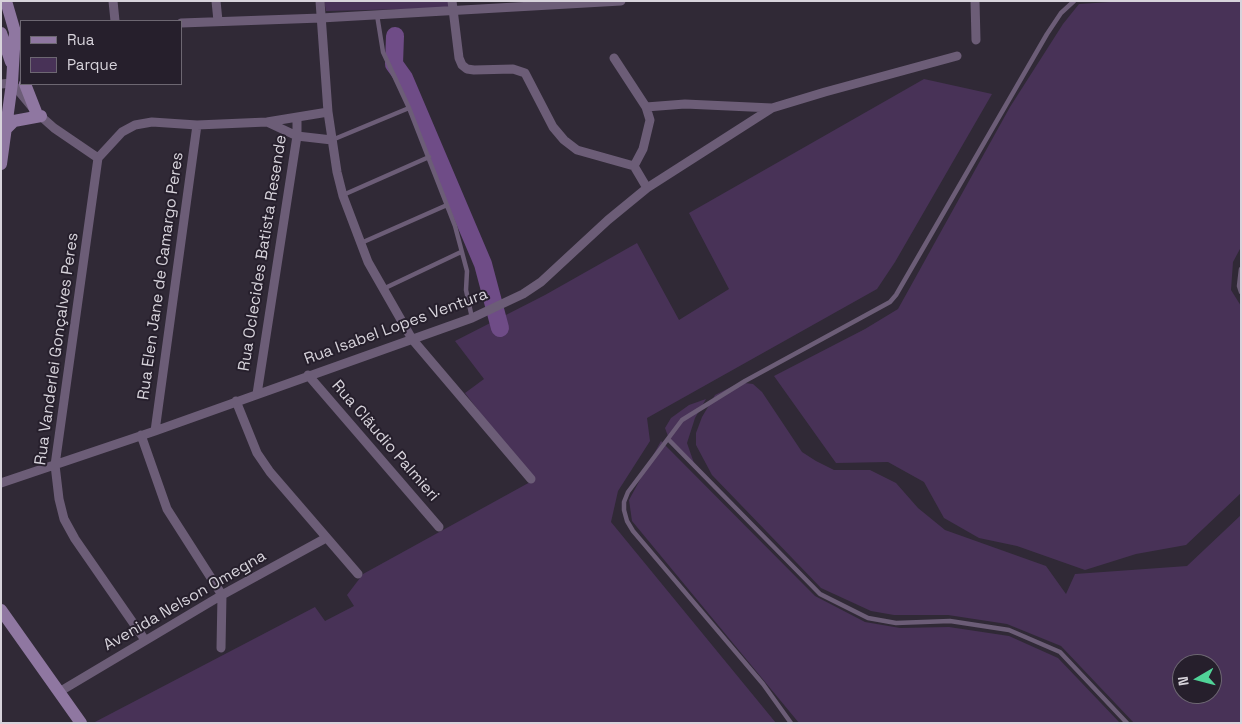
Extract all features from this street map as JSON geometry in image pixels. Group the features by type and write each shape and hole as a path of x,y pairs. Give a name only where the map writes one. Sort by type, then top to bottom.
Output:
{"main road":[{"path":"1,164 14,78 14,45 18,32 6,1"},
{"path":"1,34 14,78 39,114 14,121 7,128"},
{"path":"1,610 81,723"}],"street":[{"path":"113,1 115,20"},
{"path":"216,1 218,21"},
{"path":"320,1 328,112 332,140 343,196 360,243 383,289 412,338 531,479"},
{"path":"452,1 459,58 462,65 467,69 484,71 513,69 525,73 553,126 564,140 577,150 634,166 647,188"},
{"path":"182,23 321,18 621,1"},
{"path":"974,1 976,40"},
{"path":"1,34 18,32"},
{"name":"Rua Isabel Lopes Ventura","path":"1,483 155,431 482,314 541,282 608,220 647,188 772,108 957,56"},
{"path":"614,58 646,107 650,120 648,132 634,166"},
{"path":"646,107 685,104 772,108"},
{"path":"39,114 54,128 98,158 122,132 135,125 152,122 198,125 267,122 328,112"},
{"name":"Rua Oclecides Batista Resende","path":"257,394 297,136 297,117"},
{"path":"267,122 297,136 332,140"},
{"name":"Rua Elen Jane de Camargo Peres","path":"155,431 198,125"},
{"name":"Rua Vanderlei Gonçalves Peres","path":"98,158 55,465 59,499 64,519 75,539 145,640"},
{"name":"Rua Clãudio Palmieri","path":"308,375 439,527"},
{"path":"236,401 257,453 270,472 358,574"},
{"path":"141,435 167,509 222,595 221,648"},
{"name":"Avenida Nelson Omegna","path":"60,692 222,595 326,538"}],"lane":[{"path":"792,723 763,684 627,521 624,502 628,492 682,420 745,382 890,302 896,296 1047,34 1061,13 1075,1"},
{"path":"377,15 383,52 429,157 462,252 467,271 466,290 472,318"},
{"path":"332,140 409,108"},
{"path":"343,196 429,157"},
{"path":"360,243 447,205"},
{"path":"383,289 462,252"},
{"path":"1241,269 1239,286 1241,292"},
{"path":"668,440 820,594 868,618 896,623 950,621 1009,630 1060,652 1127,723"}],"green space":[{"path":"324,1 449,1 450,8 326,11"},
{"path":"1126,1 1241,1 1241,247 1233,262 1231,290 1241,306 1241,493 1186,545 1136,554 1085,570 1017,546 979,538 944,518 924,482 888,462 836,463 774,376 865,329 898,309 1010,107 1063,24 1079,4"},
{"path":"924,79 992,94 895,262 877,289 647,418 650,441 618,491 611,522 776,723 93,723 315,607 325,621 354,606 347,595 363,574 532,481 465,393 484,379 455,341 545,295 637,243 679,320 729,289 689,213"},
{"path":"753,384 762,392 802,452 834,470 870,470 896,483 918,508 945,530 1046,566 1066,594 1075,574 1187,566 1241,515 1241,723 1134,723 1061,646 1007,624 948,615 894,615 871,611 821,588 712,475 696,445 696,433 702,417 715,395 735,385"},
{"path":"706,399 695,418 687,443 695,466 669,439 665,428 671,418 689,405"},
{"path":"661,441 815,596 865,622 900,628 949,627 1009,636 1058,658 1120,723 799,723 632,521 629,500"}],"waterway":[{"path":"395,36 394,64 404,78 483,264 500,328"}]}
